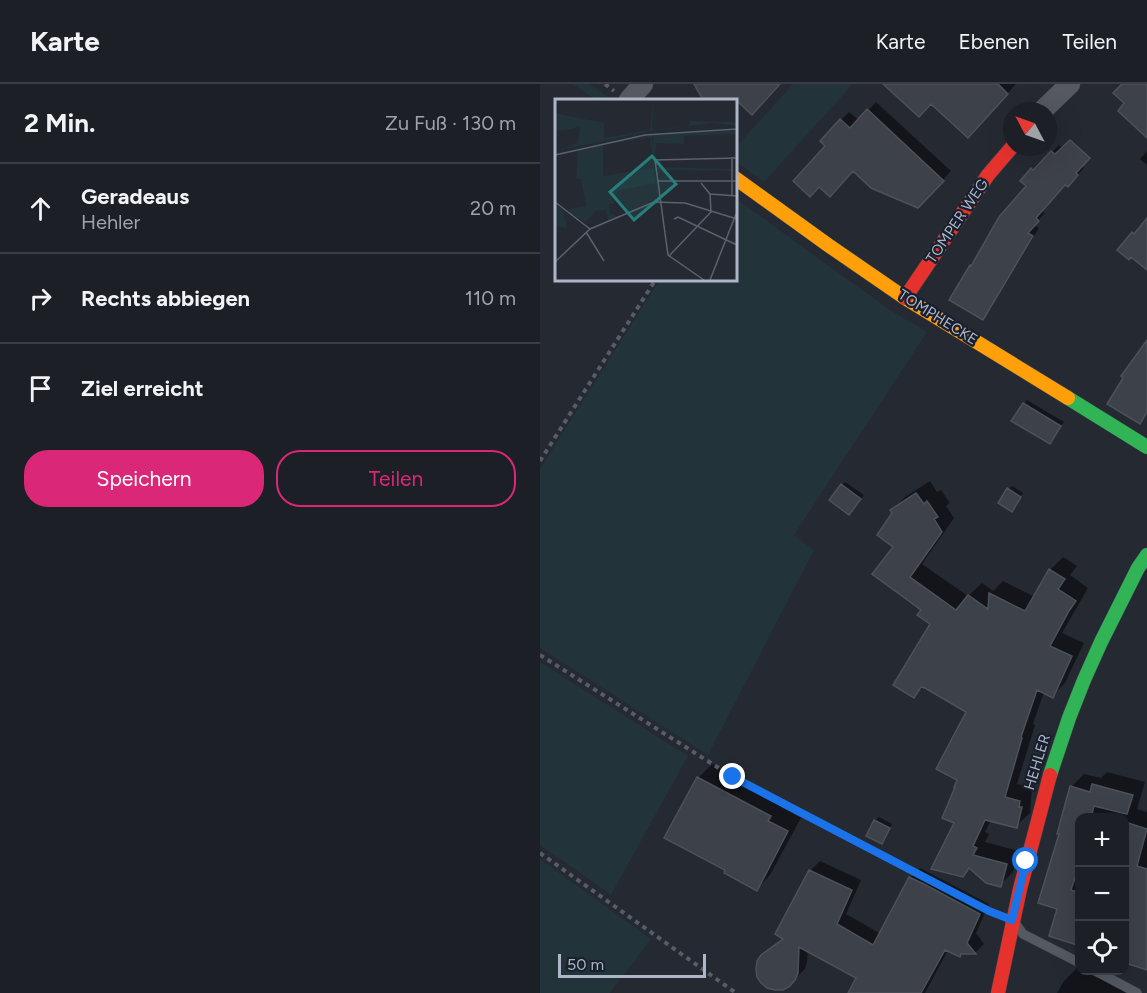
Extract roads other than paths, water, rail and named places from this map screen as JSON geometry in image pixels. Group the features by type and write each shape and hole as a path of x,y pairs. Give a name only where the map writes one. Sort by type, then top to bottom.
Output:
{"street":[{"path":"630,99 644,84"},
{"path":"1051,102 1070,84"},
{"name":"TOMPER WEG","path":"905,298 988,175 1004,156"},
{"name":"TOMPHECKE","path":"736,179 905,298 1147,447"},
{"name":"HEHLER","path":"998,993 1026,861 1069,717 1094,657 1138,568 1147,555"}],"lane":[{"path":"1012,920 1023,934 1075,960"},
{"path":"1103,975 1137,993"}]}
